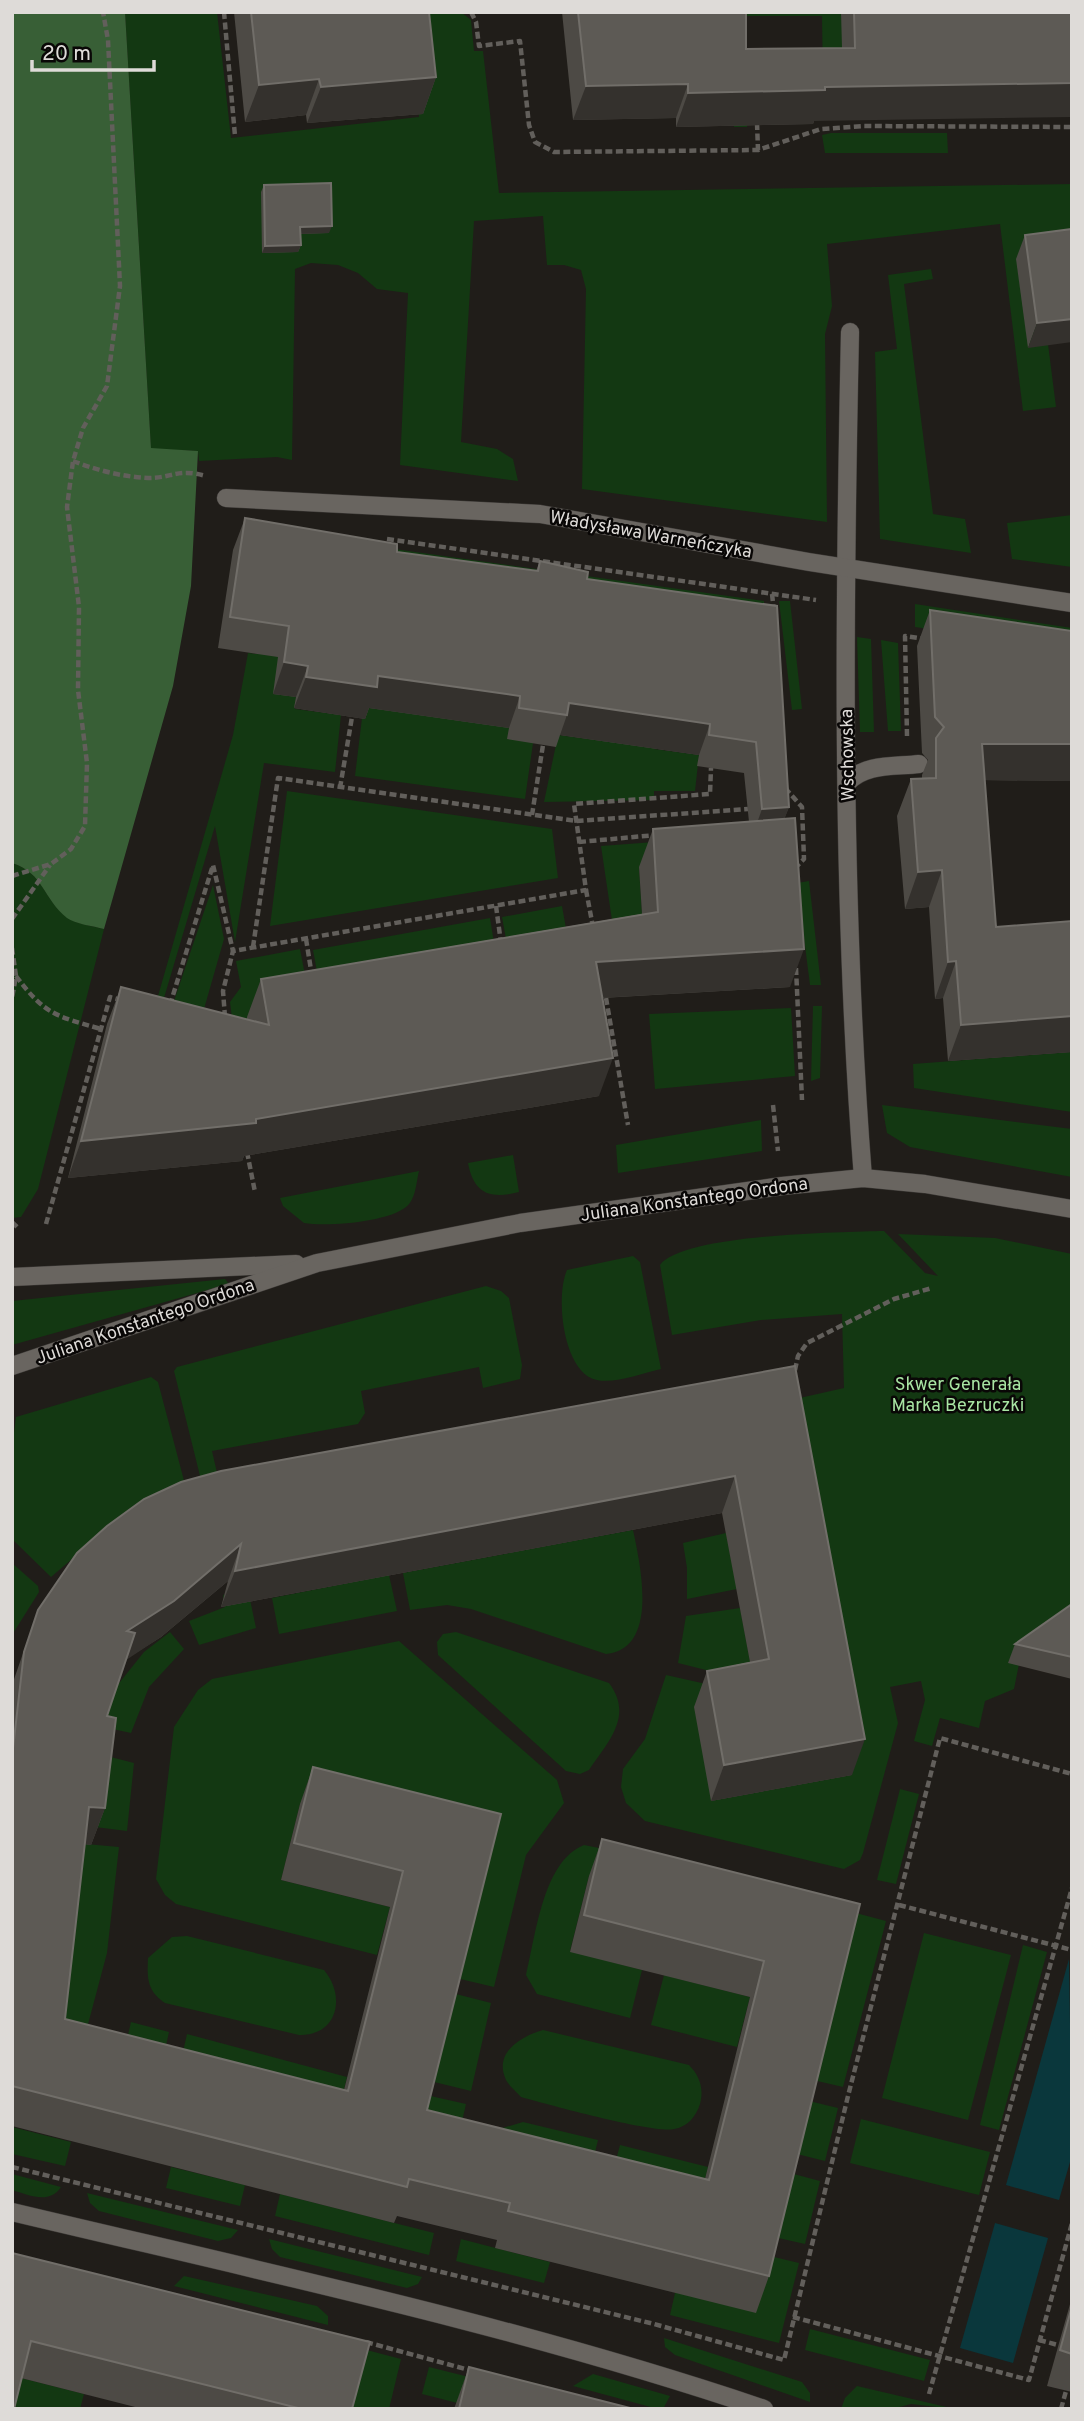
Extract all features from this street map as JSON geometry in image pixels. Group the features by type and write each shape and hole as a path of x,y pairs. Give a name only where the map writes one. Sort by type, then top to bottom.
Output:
{"street":[{"name":"Wschowska","path":"850,332 845,567 846,748 856,1094 863,1178"},
{"name":"Władysława Warneńczyka","path":"226,498 540,514 1072,603"},
{"path":"846,748 866,759 908,765"},
{"path":"847,783 855,775 868,769 908,765"},
{"name":"Juliana Konstantego Ordona","path":"12,1366 317,1263 520,1223 782,1186 863,1178 925,1184 1072,1209"},
{"name":"Juliana Konstantego Ordona","path":"12,1277 317,1263"},
{"path":"12,2212 430,2314 641,2370 764,2409"}],"path":[{"path":"12,919 51,864 71,849 85,826 88,763 78,690 79,607 67,507 73,461 83,428 107,386 120,286 108,40 103,12"},
{"path":"224,12 235,136"},
{"path":"471,12 476,22 479,46 520,41 529,125 535,142 554,152 603,154 758,150 821,129 1072,127"},
{"path":"758,150 757,118 768,121"},
{"path":"985,118 986,127"},
{"path":"73,461 92,469 148,478 180,471 194,473 220,483 226,498"},
{"path":"384,539 816,600"},
{"path":"772,594 774,622"},
{"path":"908,765 905,636 930,640"},
{"path":"340,788 352,717"},
{"path":"532,815 543,745"},
{"path":"593,930 574,804 710,794 711,768"},
{"path":"784,775 785,789 802,807 804,859 791,872"},
{"path":"253,947 278,778 576,821 748,810"},
{"path":"579,842 668,834"},
{"path":"12,877 51,864"},
{"path":"167,1012 213,865 233,951 223,991 226,1025"},
{"path":"233,951 586,890"},
{"path":"495,906 502,946"},
{"path":"306,939 312,979"},
{"path":"12,948 16,976 12,998"},
{"path":"796,966 802,1100"},
{"path":"16,976 35,1002 48,1012 101,1029"},
{"path":"46,1224 110,997 133,1003"},
{"path":"606,998 628,1125"},
{"path":"773,1105 778,1151"},
{"path":"245,1141 255,1192"},
{"path":"12,1222 18,1228"},
{"path":"792,1379 798,1356 807,1343 894,1299 932,1288"},
{"path":"12,2166 587,2307 784,2360 940,1738 1072,1774"},
{"path":"929,2395 1072,1888"},
{"path":"899,1905 1072,1950"},
{"path":"793,2317 1028,2379 1072,2223"},
{"path":"1039,2340 1058,2345"},
{"path":"361,2341 483,2373"},
{"path":"1061,2409 1066,2391"}],"green space":[{"path":"12,12 125,12 151,448 198,451 191,586 173,686 104,929 67,918 31,873 12,863"},
{"path":"125,12 217,12 231,138 419,117 409,19 352,12 461,12 471,20 474,51 483,51 499,193 1072,184 1072,252 1048,344 1056,407 1023,411 1000,224 827,244 832,306 825,334 827,522 582,489 586,289 581,270 564,265 547,265 543,216 474,221 461,442 497,449 513,459 518,481 400,465 408,293 377,289 358,273 338,265 311,263 295,269 292,460 277,457 199,461 198,451 151,449"},
{"path":"733,12 841,12 845,48 823,82 822,16 747,16 747,127 734,127"},
{"path":"947,133 948,153 825,153 822,135"},
{"path":"931,269 933,279 904,284 933,514 965,519 971,553 880,539 875,352 897,349 888,275"},
{"path":"1072,515 1072,567 1012,559 1007,523"},
{"path":"288,534 764,601 766,638 659,710 654,749 699,755 695,791 654,791 654,800 544,802 558,735 603,741 609,703 509,728 533,743 525,799 355,776 362,718 365,718 296,697 295,709 341,715 335,772 264,763 235,942 215,826 164,998 158,996 233,735 248,653 257,654"},
{"path":"779,601 790,601 802,709 792,710"},
{"path":"915,604 1072,628 1072,650 915,627"},
{"path":"857,637 871,639 874,732 860,732"},
{"path":"881,640 898,643 901,731 888,731"},
{"path":"287,791 552,829 558,878 270,926"},
{"path":"708,838 639,867 644,945 617,954 601,846"},
{"path":"12,863 31,873 67,917 104,929 38,1189 21,1217 12,1218"},
{"path":"809,881 821,985 810,985 797,883"},
{"path":"213,885 224,939 204,1009 174,1001"},
{"path":"562,906 572,962 512,972 502,917"},
{"path":"490,918 499,974 323,1004 313,950"},
{"path":"300,949 311,1006 256,1065 238,1068 230,1002 241,987 236,961"},
{"path":"813,1006 822,1006 820,1078 811,1081"},
{"path":"791,1008 795,1076 655,1089 649,1014"},
{"path":"1072,1052 1072,1112 914,1088 913,1064"},
{"path":"882,1105 1072,1129 1072,1177 910,1147 887,1133"},
{"path":"761,1120 762,1151 618,1173 616,1145"},
{"path":"513,1155 519,1192 500,1195 479,1188 468,1163"},
{"path":"419,1171 414,1195 409,1204 397,1212 372,1220 342,1224 304,1223 283,1206 280,1198"},
{"name":"Skwer Generała Marka Bezruczki","path":"884,1231 925,1273 938,1276 898,1234 995,1238 1072,1254 1072,1619 1021,1654 1014,1689 985,1701 979,1728 940,1718 932,1746 914,1741 925,1700 921,1681 890,1687 898,1723 863,1853 860,1860 844,1869 645,1821 626,1803 621,1787 623,1769 645,1739 666,1675 724,1688 711,1801 852,1775 782,1402 844,1388 842,1314 761,1320 672,1335 660,1265 675,1255 730,1241 801,1234"},
{"path":"633,1256 640,1262 661,1369 620,1379 597,1380 585,1374 576,1364 569,1349 562,1315 563,1282 567,1270"},
{"path":"225,1279 229,1284 12,1345 12,1301"},
{"path":"486,1286 501,1291 509,1298 522,1365 520,1379 483,1388 479,1367 361,1391 365,1413 358,1424 212,1451 218,1477 201,1480 174,1371 177,1367"},
{"path":"151,1377 158,1382 187,1492 86,1547 51,1577 12,1539 12,1448 16,1417"},
{"path":"633,1530 642,1582 642,1602 640,1621 634,1637 623,1649 606,1654 471,1609 447,1605 410,1610 403,1573"},
{"path":"726,1533 737,1589 687,1599 687,1568 683,1543"},
{"path":"12,1563 38,1586 39,1592 12,1635"},
{"path":"389,1575 397,1611 279,1634 272,1598"},
{"path":"248,1590 256,1628 199,1645 189,1621 225,1607 223,1595"},
{"path":"740,1608 751,1666 714,1672 678,1663 686,1616"},
{"path":"170,1632 184,1649 149,1687 131,1733 71,1720 116,1687 144,1652"},
{"path":"456,1632 609,1683 616,1695 619,1718 610,1739 589,1770 580,1774 566,1771 438,1655 437,1642 443,1634"},
{"path":"399,1641 557,1780 564,1803 526,1855 494,1987 456,1978 300,1804 281,1880 390,1907 377,1955 176,1904 165,1895 156,1879 174,1727 198,1690 212,1679"},
{"path":"103,1755 134,1763 127,1831 95,1827"},
{"path":"900,1789 919,1794 896,1884 877,1880"},
{"path":"75,1843 119,1847 107,1953 83,2043 53,2036"},
{"path":"584,1845 649,1858 886,1921 843,2087 813,2080 847,1941 589,1876 570,1951 642,1970 630,2018 537,1994 526,1975 543,1901 559,1866 570,1854"},
{"path":"924,1933 1011,1955 968,2120 882,2098"},
{"path":"187,1936 324,1970 335,1991 336,2002 330,2022 312,2034 299,2035 165,2003 149,1984 148,1958 172,1937"},
{"path":"1023,1945 1047,1952 999,2130 980,2125"},
{"path":"664,1975 750,1997 737,2047 651,2025"},
{"path":"452,1993 491,2003 471,2091 430,2081"},
{"path":"131,2022 169,2032 164,2054 119,2073"},
{"path":"543,2030 689,2065 701,2088 700,2104 696,2113 683,2126 663,2129 600,2117 521,2097 506,2080 503,2061 506,2053 519,2041"},
{"path":"187,2034 347,2077 335,2127 175,2087"},
{"path":"426,2095 466,2104 454,2156 414,2147"},
{"path":"809,2101 838,2108 825,2161 781,2150"},
{"path":"861,2119 990,2152 979,2195 850,2163"},
{"path":"523,2122 598,2140 586,2189 499,2129"},
{"path":"12,2127 71,2142 65,2166 12,2154"},
{"path":"620,2145 708,2167 696,2216 607,2194"},
{"path":"171,2167 245,2185 240,2206 166,2188"},
{"path":"790,2173 820,2181 805,2244 774,2237"},
{"path":"12,2174 61,2187 51,2196 32,2196 12,2190"},
{"path":"87,2193 238,2230 231,2238 218,2241 99,2211 90,2203"},
{"path":"280,2194 434,2233 429,2255 275,2216"},
{"path":"269,2239 422,2277 418,2284 407,2288 280,2257 272,2249"},
{"path":"461,2239 550,2262 544,2283 456,2261"},
{"path":"770,2256 799,2263 779,2343 670,2315 675,2293"},
{"path":"184,2276 317,2306 328,2316 328,2325 174,2286"},
{"path":"810,2329 930,2360 924,2381 805,2350"},
{"path":"664,2338 802,2382 810,2393 810,2402 675,2355 665,2347"},
{"path":"359,2348 401,2359 389,2409 349,2409"},
{"path":"429,2367 597,2409 481,2409 422,2394"},
{"path":"593,2374 670,2396 663,2409 658,2409 573,2386"},
{"path":"17,2377 84,2394 80,2409 12,2409"},
{"path":"857,2386 955,2409 911,2404 892,2409 841,2409 845,2398"}],"water":[{"path":"1069,1959 1072,2155 1059,2200 1006,2185"},
{"path":"995,2223 1048,2238 1013,2363 960,2348"}],"building":[{"path":"251,12 429,12 436,77 321,87 319,79 259,85"},
{"path":"578,12 746,12 746,49 855,48 854,12 1072,12 1072,83 825,87 825,90 688,93 688,84 586,86"},
{"path":"331,183 332,226 300,227 301,245 265,246 264,185"},
{"path":"1072,229 1072,319 1037,323 1025,235"},
{"path":"245,518 397,544 397,552 538,571 540,561 588,572 587,579 777,606 789,807 762,809 756,742 709,735 710,724 569,703 567,715 519,708 520,696 378,676 377,687 306,677 308,666 284,662 289,626 230,617"},
{"path":"930,610 1072,631 1072,744 982,744 996,927 1072,921 1072,1016 961,1025 956,961 948,962 942,870 918,872 911,779 936,778 936,738 944,727 935,717"},
{"path":"795,818 804,949 596,962 613,1058 256,1119 256,1123 81,1141 121,987 269,1025 261,979 658,912 653,829"},
{"path":"795,1366 865,1739 724,1765 707,1671 769,1659 735,1476 235,1571 241,1544 174,1601 127,1631 135,1633 107,1716 116,1718 105,1808 89,1807 65,2019 348,2091 403,1871 294,1843 313,1767 501,1814 427,2110 709,2180 764,1961 584,1915 602,1839 860,1904 769,2276 508,2211 510,2203 409,2179 407,2187 12,2086 12,1757 24,1652 38,1610 77,1553 107,1526 144,1499 181,1482 221,1471"},
{"path":"1072,1604 1072,1657 1015,1644"},
{"path":"12,2253 370,2342 352,2409 302,2409 31,2341 12,2409"},
{"path":"1072,2306 1072,2354 1060,2350"},
{"path":"469,2367 634,2409 459,2409"}]}
